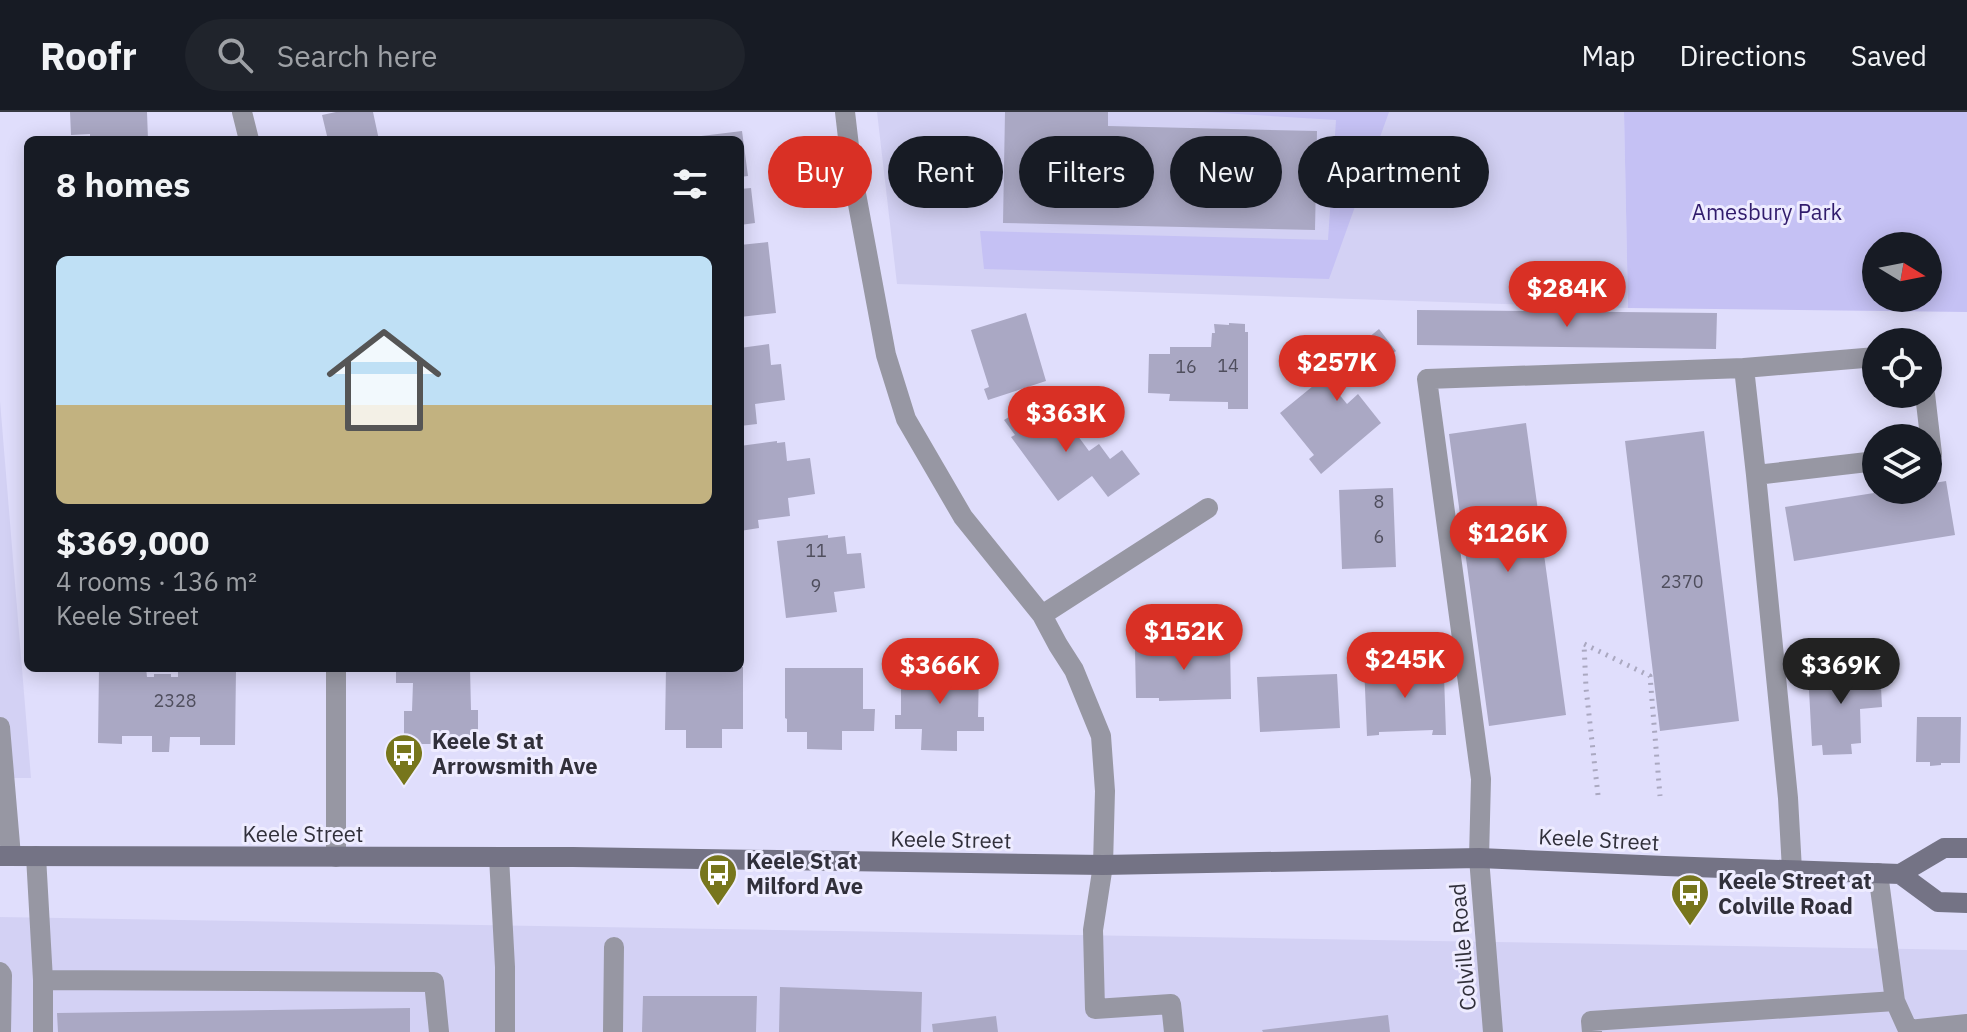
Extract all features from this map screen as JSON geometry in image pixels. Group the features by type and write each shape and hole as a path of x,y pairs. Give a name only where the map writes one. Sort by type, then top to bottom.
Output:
{"main road":[{"path":"1967,848 1944,848 1900,874 1938,902 1967,903"},
{"name":"Keele Street","path":"5,856 499,857 1103,865 1479,858 1900,874"}],"street":[{"path":"242,112 248,136"},
{"path":"845,112 852,172 886,355 906,419 963,517 1042,615 1074,670 1101,736 1105,791 1103,865 1093,930 1095,1009 1171,1004 1174,1032"},
{"path":"1792,870 1788,798 1744,368 1862,358"},
{"name":"Colville Road","path":"1493,1032 1479,858 1481,779 1427,379 1744,368"},
{"path":"1756,475 1862,463"},
{"path":"1042,615 1208,508"},
{"path":"336,672 336,857"},
{"path":"0,739 5,856"},
{"path":"36,856 43,1032"},
{"path":"499,857 505,1032"},
{"path":"1878,873 1895,1001 1909,1031 1967,1024"},
{"path":"613,1032 614,947"},
{"path":"0,972 1,1032"},
{"path":"43,980 434,982 439,1032"},
{"path":"1592,1032 1591,1021 1895,1001"}],"path":[{"path":"1598,795 1584,644 1650,676 1660,796"}],"shaded area":[{"path":"877,112 1624,112 1628,308 897,284 888,208 1003,208 1003,136 888,136 888,207"},
{"path":"0,401 31,778 0,778"},
{"path":"0,917 1967,950 1967,1032 0,1032"}],"green space":[{"path":"1204,112 1389,112 1380,136 1335,136 1336,120"},
{"name":"Amesbury Park","path":"1624,112 1967,112 1967,312 1942,312 1942,232 1862,232 1862,311 1628,308"},
{"path":"1330,208 1355,208 1329,279 984,269 980,231 1328,240"}],"building":[{"path":"70,112 147,112 148,136 71,135"},
{"path":"373,112 378,136 327,136 322,115"},
{"path":"1005,112 1108,112 1108,126 1317,131 1317,136 1298,136 1298,208 1315,208 1315,230 1003,223"},
{"path":"742,131 743,136 701,136"},
{"path":"744,146 748,176 744,176"},
{"path":"751,188 755,223 744,224 744,189"},
{"path":"768,242 776,313 744,317 744,245"},
{"path":"1417,310 1717,313 1716,349 1417,345"},
{"path":"1026,313 1046,381 988,400 984,389 989,387 971,330"},
{"path":"1214,324 1245,324 1245,332 1248,332 1248,409 1228,409 1228,402 1169,401 1170,394 1148,393 1149,354 1170,354 1170,347 1211,347"},
{"path":"1379,329 1396,351 1354,385 1351,382 1338,393 1347,404 1358,394 1381,423 1321,474 1309,459 1314,455 1280,413 1313,386 1303,374 1328,354 1336,364"},
{"path":"769,344 771,365 781,364 785,400 755,404 757,424 744,426 744,347"},
{"path":"1032,403 1041,415 1055,405 1089,451 1099,444 1110,459 1122,450 1140,474 1108,497 1092,476 1058,501 1011,437 1015,435 1004,420"},
{"path":"1526,423 1566,715 1489,726 1449,434"},
{"path":"1704,431 1739,721 1660,731 1625,441"},
{"path":"785,442 787,461 810,458 815,494 788,498 790,516 758,520 759,528 744,530 744,445"},
{"path":"1946,481 1955,535 1794,561 1785,507 1862,495 1862,504 1942,504 1942,482"},
{"path":"1393,488 1396,567 1342,569 1339,490"},
{"path":"828,535 828,538 845,536 847,554 861,553 865,588 834,592 837,612 786,618 777,541"},
{"path":"1230,644 1231,699 1159,701 1159,698 1136,698 1135,649 1158,648 1158,645"},
{"path":"1440,663 1440,675 1444,675 1446,735 1432,735 1433,730 1379,732 1379,735 1367,736 1364,665 1385,664 1385,677 1406,676 1406,664"},
{"path":"1880,667 1882,707 1860,709 1861,743 1851,744 1852,754 1823,755 1822,745 1812,746 1808,671"},
{"path":"785,668 863,668 863,709 875,709 874,731 842,731 842,750 807,749 807,732 787,732"},
{"path":"901,669 979,670 978,717 984,717 984,731 957,731 957,751 921,750 922,729 895,729 895,715 901,715"},
{"path":"99,672 146,672 147,677 171,674 171,677 178,677 178,672 236,672 235,745 200,745 200,737 170,737 169,752 152,752 152,736 122,736 122,744 98,743"},
{"path":"396,672 470,672 471,710 478,710 478,744 404,744 404,711 412,711 413,683 396,683"},
{"path":"666,672 743,672 743,729 722,729 722,748 686,748 686,730 665,730"},
{"path":"1337,674 1340,728 1260,732 1257,677"},
{"path":"1917,717 1961,717 1960,763 1930,766 1930,762 1916,762"},
{"path":"780,987 922,992 921,1032 779,1032"},
{"path":"643,996 757,996 756,1032 642,1032"},
{"path":"410,1008 410,1032 58,1032 57,1013"},
{"path":"1388,1015 1390,1032 1262,1030"},
{"path":"996,1016 998,1032 933,1032 932,1024"}],"place":[{"name":"Keele St at Arrowsmith Ave","path":"404,787"},
{"name":"Keele St at Milford Ave","path":"718,907"},
{"name":"Keele Street at Colville Road","path":"1690,927"}]}
